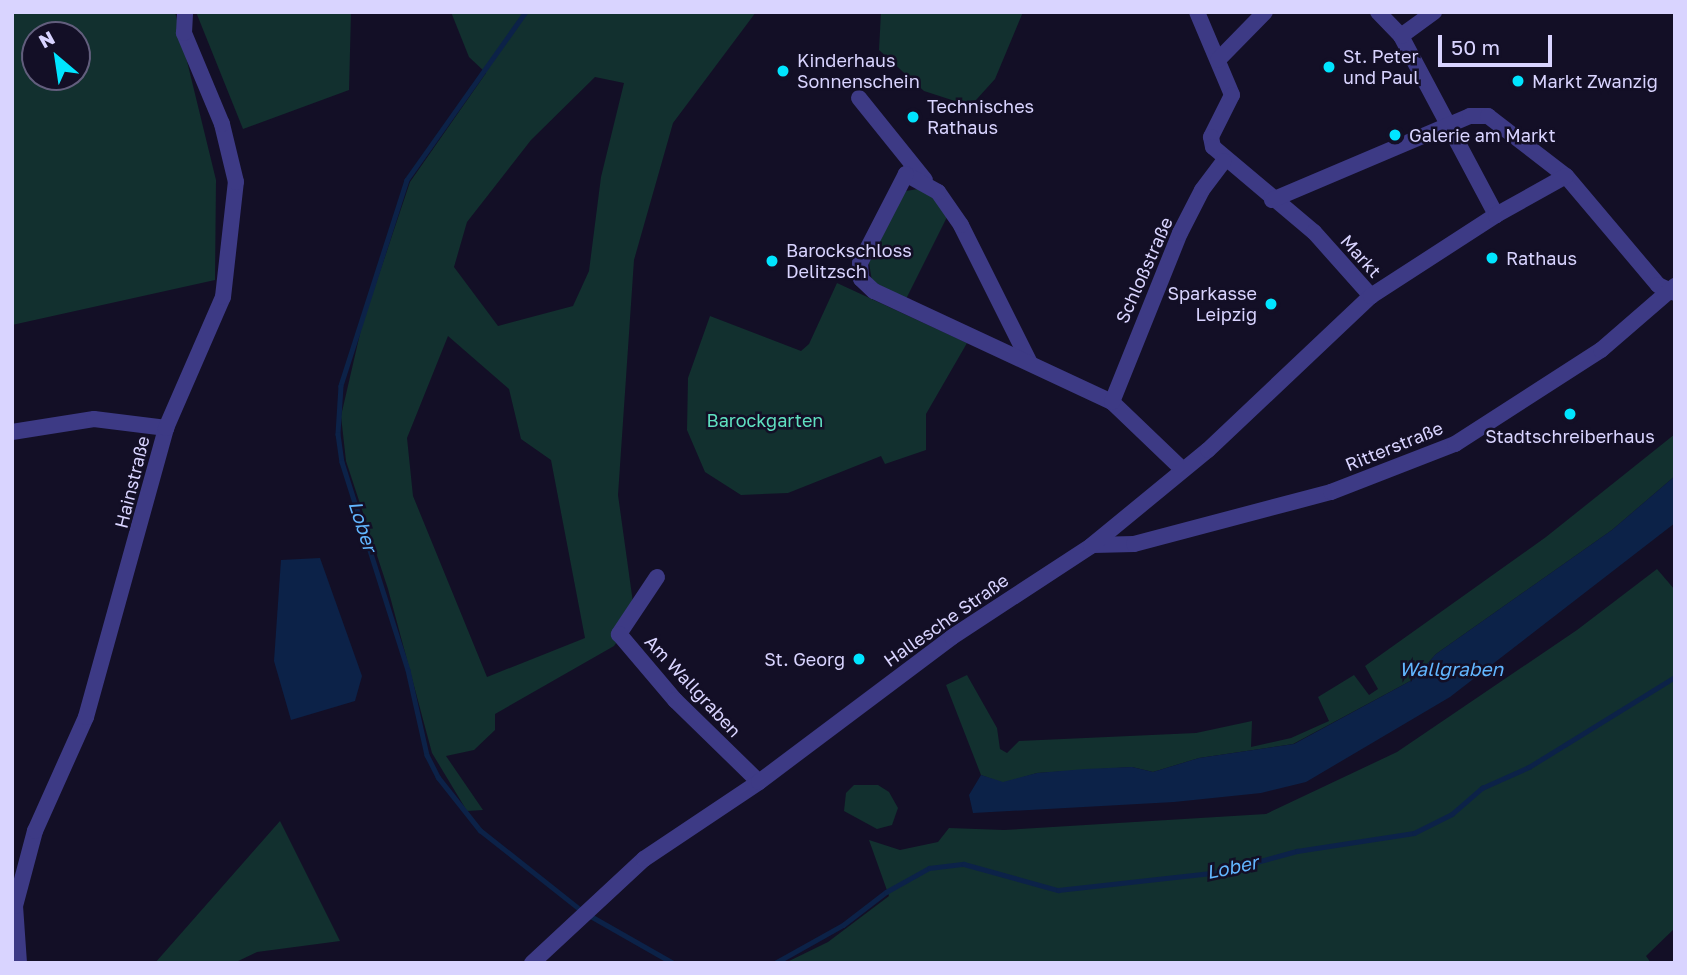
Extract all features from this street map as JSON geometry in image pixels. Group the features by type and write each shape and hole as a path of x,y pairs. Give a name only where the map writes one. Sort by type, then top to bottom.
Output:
{"street":[{"name":"Hainstraße","path":"19,963 15,906 35,831 86,717 166,428 223,297 236,182 222,124 184,33 185,12"},
{"path":"1197,12 1218,60 1231,103 1211,136 1224,161"},
{"path":"1218,60 1265,12"},
{"path":"1378,12 1401,37 1446,126 1496,215"},
{"path":"1401,37 1434,12"},
{"path":"859,98 961,225 1030,363"},
{"path":"1272,200 1471,116 1488,117 1566,176 1658,285 1674,290"},
{"name":"Markt","path":"1224,161 1314,232 1371,296 1496,215 1566,176"},
{"name":"Schloßstraße","path":"1112,402 1180,233 1202,190 1224,161"},
{"path":"927,182 906,174 860,263 861,279 874,291 1112,402 1183,470"},
{"name":"Ritterstraße","path":"1091,546 1134,544 1331,492 1455,444 1601,350 1674,290"},
{"name":"Hallesche Straße","path":"532,963 644,859 759,782 952,637 1091,546 1183,470 1371,296"},
{"path":"12,432 94,419 166,428"},
{"name":"Am Wallgraben","path":"657,577 619,634 675,700 759,782"}],"green space":[{"path":"12,12 175,12 216,180 215,280 12,325"},
{"path":"196,12 351,12 349,90 243,129"},
{"path":"451,12 756,12 673,123 634,260 618,495 635,617 614,646 495,714 495,730 474,750 446,756 483,810 467,811 432,753 388,589 346,461 341,416 362,325 410,182 486,73 469,57","holes":["595,77 624,83 601,177 589,271 573,306 498,326 454,267 467,222 531,140","448,336 509,389 521,439 551,460 585,638 487,677 413,496 407,438"]},
{"path":"881,12 1023,12 995,79 976,100 961,103 924,91 879,50"},
{"path":"924,188 948,215 906,299 872,281 869,263 900,198 906,191"},
{"name":"Barockgarten","path":"837,283 967,343 926,414 926,450 885,464 881,456 788,493 741,495 705,472 687,430 688,378 710,316 801,351 809,344"},
{"path":"1675,434 1675,476 1612,530 1436,654 1414,679 1293,744 1199,758 1153,772 1132,767 1037,773 1003,783 981,775 946,685 967,675 997,728 1000,749 1007,753 1019,741 1196,733 1252,721 1251,747 1291,738 1329,721 1318,697 1354,675 1369,695 1378,689 1365,666 1546,537"},
{"path":"1657,569 1675,590 1675,928 1646,956 1651,963 785,963 828,942 889,896 869,840 900,850 938,842 949,828 1004,830 1266,814 1397,752 1577,630"},
{"path":"854,785 878,785 889,792 898,808 892,825 877,829 844,811 846,793"},
{"path":"280,821 340,941 257,952 234,963 155,963"}],"water":[{"name":"Wallgraben","path":"1675,476 1675,523 1450,697 1306,782 1261,793 1174,802 973,813 969,795 981,775 1003,782 1037,773 1085,769 1132,767 1153,772 1199,758 1294,744 1414,679 1436,654 1612,530"},
{"path":"320,558 362,676 355,701 291,720 274,661 281,560"}],"waterway":[{"name":"Lober","path":"526,12 407,180 341,386 338,434 342,462 408,670 427,755 438,777 480,830 581,910"},
{"name":"Lober","path":"775,963 843,925 886,892 929,868 964,864 1058,890 1220,872 1297,851 1414,833 1452,814 1482,788 1529,767 1675,677"},
{"name":"Lober","path":"589,915 673,963"}],"place":[{"name":"St. Peter und Paul","path":"1329,67"},
{"name":"Kinderhaus Sonnenschein","path":"783,71"},
{"name":"Markt Zwanzig","path":"1518,81"},
{"name":"Technisches Rathaus","path":"913,117"},
{"name":"Galerie am Markt","path":"1395,135"},
{"name":"Rathaus","path":"1492,258"},
{"name":"Barockschloss Delitzsch","path":"772,261"},
{"name":"Sparkasse Leipzig","path":"1271,304"},
{"name":"Stadtschreiberhaus","path":"1570,414"},
{"name":"St. Georg","path":"859,659"}]}
